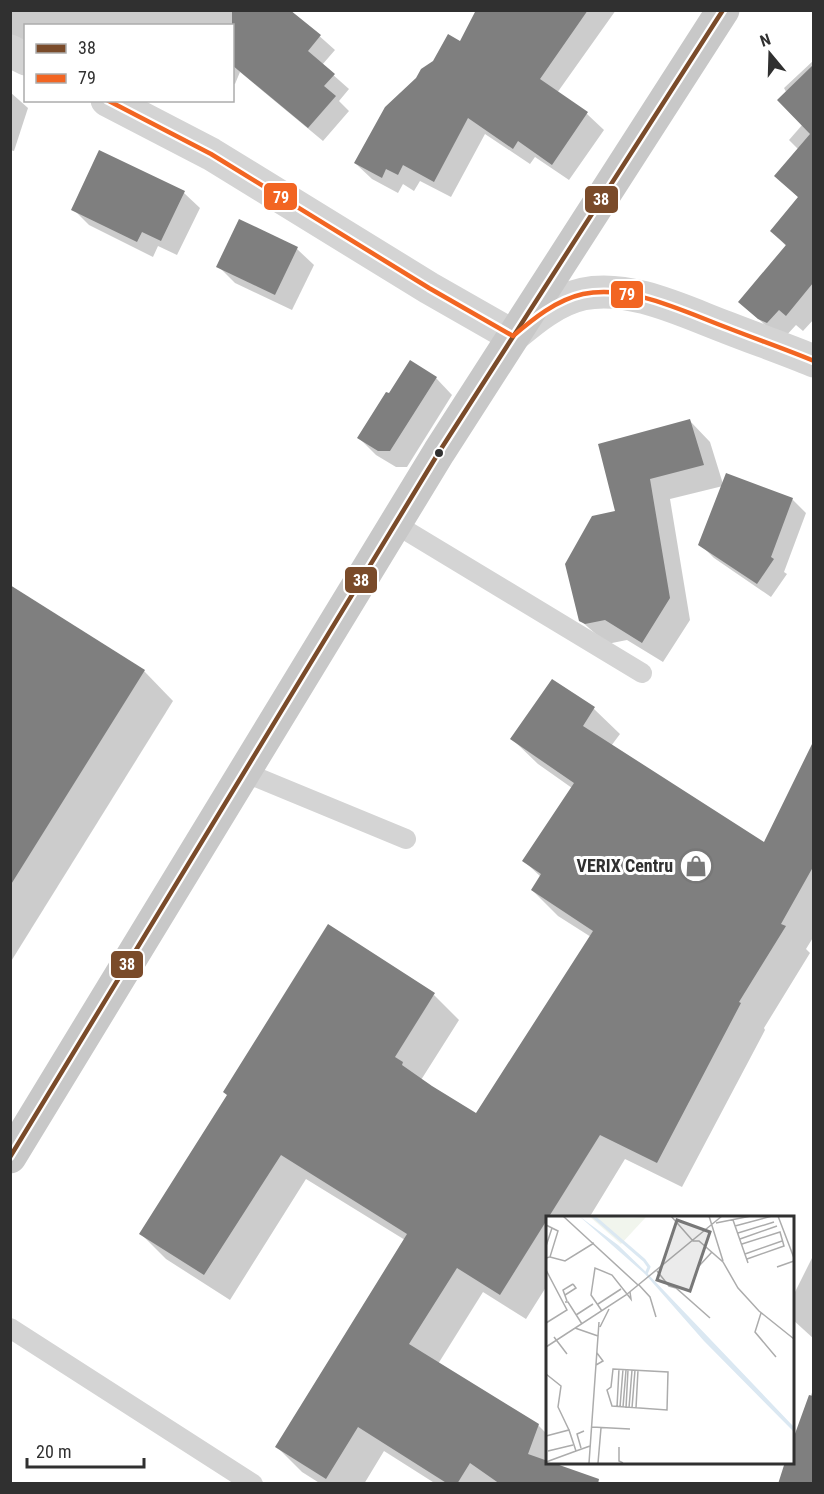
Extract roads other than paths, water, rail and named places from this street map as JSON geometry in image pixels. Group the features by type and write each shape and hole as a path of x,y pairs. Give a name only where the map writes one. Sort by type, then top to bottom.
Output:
{"main road":[{"path":"10,1157 397,525 439,452 723,10"}],"street":[{"path":"10,51 24,58"},
{"path":"111,102 211,154 418,282 513,336 536,317 562,302 583,294 605,293 653,299 813,361"}],"lane":[{"path":"397,525 642,673"},
{"path":"246,773 405,839"},
{"path":"10,1328 253,1484"}],"place":[{"name":"VERIX Centru","path":"696,866"}]}
